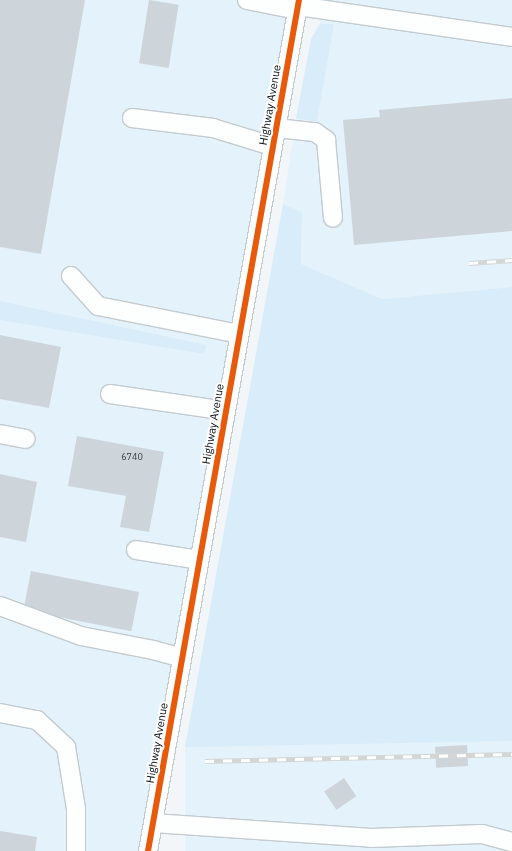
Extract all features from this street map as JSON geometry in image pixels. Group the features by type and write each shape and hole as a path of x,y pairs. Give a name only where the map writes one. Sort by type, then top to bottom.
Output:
{"street":[{"path":"253,1 298,6 512,37"},
{"name":"Highway Avenue","path":"148,851 298,6"},
{"path":"132,118 213,128 272,146"},
{"path":"276,128 315,132 326,140 333,218"},
{"path":"71,276 98,306 239,334"},
{"path":"110,394 226,411"},
{"path":"0,434 26,439"},
{"path":"136,550 199,560"},
{"path":"0,606 81,636 153,650 182,658"},
{"path":"0,713 37,720 66,747 76,809 76,851"},
{"path":"153,823 371,838 482,834 512,842"}],"shaded area":[{"path":"0,0 290,0 140,851 0,851 0,320 204,354 207,345 0,301"},
{"path":"322,0 512,0 512,287 382,299 301,264 302,212 283,204 296,118 317,122 334,24 320,24"},
{"path":"320,24 334,24 317,122 296,118 311,39"},
{"path":"283,204 302,212 301,264 382,299 512,287 512,741 185,747"},
{"path":"0,301 207,345 204,354 0,320"},
{"path":"185,741 512,741 512,851 185,851"}],"building":[{"path":"0,0 85,0 41,254 0,247"},
{"path":"149,0 179,5 169,68 139,63"},
{"path":"512,98 512,231 354,245 343,120 380,117 379,110"},
{"path":"0,335 61,347 49,408 0,399"},
{"path":"77,436 164,452 149,532 120,527 126,496 68,486"},
{"path":"0,474 37,482 26,542 0,537"},
{"path":"31,571 139,592 131,631 23,610"},
{"path":"467,745 468,766 436,768 435,747"},
{"path":"344,778 356,796 336,810 324,791"},
{"path":"0,831 37,837 35,851 0,851"}],"railway":[{"path":"469,263 512,260"},
{"path":"205,761 512,754"}],"cycle path":[{"path":"148,851 299,0"}]}
